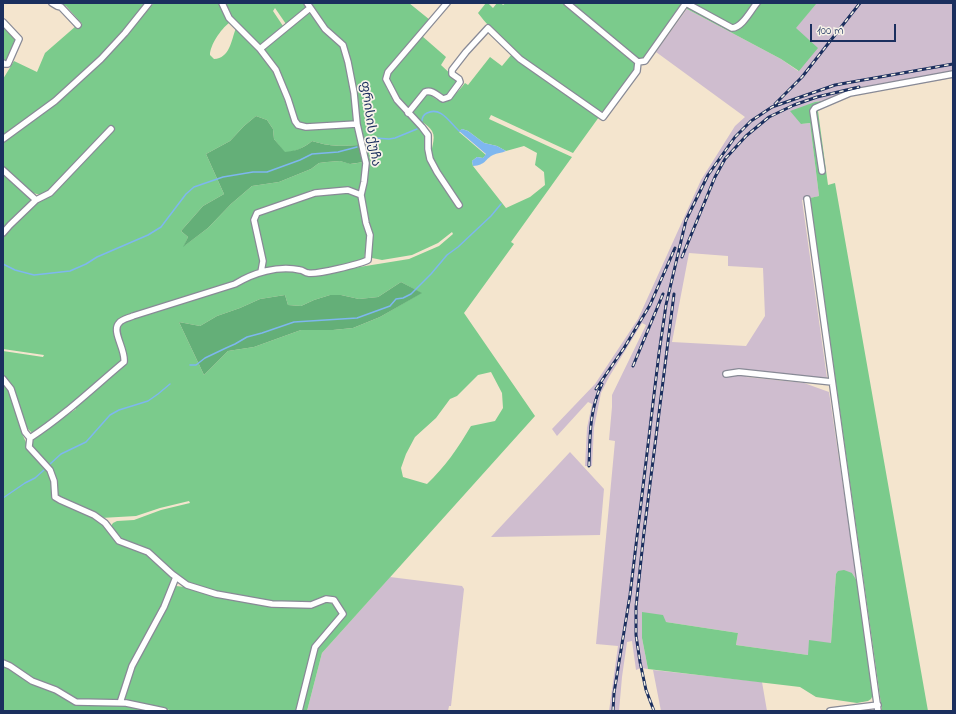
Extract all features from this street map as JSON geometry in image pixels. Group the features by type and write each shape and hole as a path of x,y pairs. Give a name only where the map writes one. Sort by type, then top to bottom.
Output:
{"street":[{"path":"52,3 61,7 78,25"},
{"path":"3,139 55,102 115,44 149,3"},
{"path":"222,3 229,18 260,49 276,70 295,121 298,125 357,124"},
{"path":"447,3 388,72 386,79 397,100 428,135 430,159 459,205"},
{"path":"569,4 638,62 645,61 686,3 732,28 736,28 757,3"},
{"path":"260,49 308,6"},
{"name":"ფრისის ქუჩა","path":"30,438 70,408 124,362 124,353 116,332 119,322 133,316 235,284 247,277 261,272 281,269 300,270 309,274 360,264 368,260 370,235 366,223 361,195 366,163 357,124 352,81 346,51 342,45 325,29 308,6"},
{"path":"3,22 19,39 6,63"},
{"path":"408,113 425,92 432,91 444,99 449,98 460,82 459,79 452,74 452,70 488,28 520,59 603,117 637,71 638,62"},
{"path":"822,171 813,111 815,108 850,93 953,74"},
{"path":"3,233 36,200 50,192 111,129"},
{"path":"3,170 36,200"},
{"path":"261,272 263,261 254,220 257,213 315,193 348,190 361,195"},
{"path":"807,199 878,711"},
{"path":"726,374 739,372 832,382"},
{"path":"3,379 10,389 25,432 30,438 29,446 50,470 54,481 55,497 94,515 105,523 119,541 148,552 176,577 194,588 216,594 272,604 311,605 326,599 334,600 343,614 315,647 299,711"},
{"path":"120,703 132,666 164,607 171,586 176,577"},
{"path":"3,663 32,681 56,690 76,702 126,703 164,711"},
{"path":"830,711 878,705"}],"shaded area":[{"path":"817,3 953,3 953,78 815,102 801,124 810,123 819,196 802,200 827,378 746,371 746,377 804,383 829,392 857,581 852,573 836,574 831,643 808,655 736,645 738,633 666,622 642,638 648,669 641,668 636,670 632,641 627,642 619,711 609,711 618,646 596,644 615,441 609,440 612,395 646,325 642,323 601,393 594,428 592,466 585,466 587,428 592,404 588,402 557,436 552,429 595,384 638,319 701,180 735,126 745,117 656,52 687,9 781,59 798,71 795,28","holes":["689,253 728,256 728,266 763,268 765,316 746,346 672,342"]},
{"path":"570,452 604,489 600,535 491,537"},
{"path":"390,577 462,586 464,589 451,706 449,706 448,711 307,711 322,653"},
{"path":"653,670 762,682 767,711 661,711"}],"green space":[{"path":"57,3 147,3 126,30 55,100 3,136 3,79 14,61 37,72 45,53 76,26 78,28 82,24 66,6"},
{"path":"154,3 219,3 229,23 216,38 210,51 210,55 214,59 223,56 227,52 236,28 258,51 275,73 293,124 298,128 353,127 356,129 360,145 336,146 312,141 300,149 285,153 274,139 273,129 267,120 256,116 230,141 206,154 224,194 203,206 181,231 188,237 184,246 208,228 231,204 252,186 279,182 311,169 319,163 340,161 351,164 364,162 360,190 312,190 254,215 253,222 260,268 235,283 119,320 116,323 115,331 122,352 122,362 48,423 32,433 26,426 11,387 3,376 3,351 43,357 44,355 3,349 3,236 11,226 37,202 51,193 111,134 108,132 47,192 40,195 30,192 3,167 3,141 71,90 120,42"},
{"path":"224,3 305,3 306,9 286,24 275,8 273,11 283,26 260,45 236,25"},
{"path":"309,3 409,3 430,20 387,70 383,78 387,89 399,106 422,131 425,138 426,153 432,169 458,207 461,203 441,176 432,159 431,152 434,137 432,131 411,113 426,95 430,94 435,99 445,101 453,96 465,83 468,85 490,57 502,66 512,54 599,117 573,153 491,115 489,119 572,157 511,242 514,244 464,313 535,416 322,653 307,711 302,711 317,648 345,616 336,598 324,596 323,599 311,604 272,603 187,584 140,545 126,541 117,535 111,529 111,526 117,521 134,520 161,510 190,503 189,501 136,516 101,518 94,513 64,501 58,496 54,474 32,446 33,438 76,409 75,405 124,365 126,359 119,331 126,320 235,286 262,273 280,270 300,271 310,275 409,259 439,246 453,234 452,232 438,243 412,255 382,260 372,258 372,236 364,194 368,168 348,53 344,43 327,27","holes":["462,129 468,131 484,143 497,146 506,151 524,146 537,153 535,165 544,172 545,185 530,197 506,208 473,166 472,161 477,157 483,158 486,155 459,132","401,282 421,293 380,317 353,328 333,330 301,330 254,347 228,351 204,375 179,322 200,326 217,316 260,299 285,295 288,305 301,306 330,295 341,295 359,299 378,297","491,372 502,393 503,408 495,421 471,426 451,457 427,484 403,477 401,468 406,454 415,437 436,418 450,399 457,396 478,375"]},
{"path":"486,3 493,8 497,3 501,3 503,5 506,3 565,3 572,11 634,63 636,69 605,110 600,112 551,79 519,55 505,42 478,13"},
{"path":"684,3 644,58 637,59 573,4"},
{"path":"688,3 817,3 796,28 818,48 799,71 781,59 687,9"},
{"path":"307,13 311,14 341,47 347,64 351,83 355,120 353,122 307,125 300,123 296,119 288,94 264,51 264,48"},
{"path":"3,26 16,39 16,41 3,69"},
{"path":"422,36 446,57 441,65 457,80 458,83 447,97 444,98 429,90 408,109 390,86 388,79 390,73"},
{"path":"841,98 818,111 828,185 835,183 928,711 882,711 810,198 819,196 810,123 801,124 790,111 815,102"},
{"path":"256,116 267,120 273,129 274,139 285,152 300,149 312,141 336,146 360,145 364,162 350,164 340,161 319,163 311,169 279,182 252,186 231,204 208,228 183,247 188,237 181,231 203,206 224,194 206,154 230,141"},
{"path":"3,172 32,199 32,201 3,231"},
{"path":"344,192 353,193 359,198 368,236 364,259 360,263 311,272 264,269 257,224 259,214 310,195"},
{"path":"401,282 422,293 380,317 353,328 333,330 301,330 254,347 228,351 204,375 179,322 200,326 217,316 260,299 285,295 288,305 301,306 330,295 341,295 359,299 378,297"},
{"path":"3,382 9,391 20,422 21,431 28,447 49,472 53,483 52,496 57,502 89,515 100,522 117,542 146,553 170,575 172,580 165,599 117,700 78,700 34,679 3,660"},
{"path":"844,570 852,573 857,581 873,695 868,701 857,703 816,697 800,687 648,669 642,638 642,612 663,615 666,622 738,633 736,645 808,655 809,640 831,643 836,574 838,571"},
{"path":"176,586 264,605 328,602 334,605 341,615 313,645 296,711 174,711 127,700 122,701 134,666 172,587"},
{"path":"3,665 29,681 49,689 75,704 105,706 125,704 156,711 3,711"}],"water":[{"path":"462,129 468,131 484,143 497,146 506,151 493,155 483,163 473,166 472,161 477,157 483,158 486,154 459,131"}],"waterway":[{"path":"422,121 423,116 426,114 432,111 437,112 445,116 459,131"},
{"path":"366,143 376,138 395,138 417,129"},
{"path":"3,264 15,270 34,275 70,271 97,257 148,235 161,227 186,194 194,187 223,177 253,172 267,172 312,154 338,152 357,147"},
{"path":"190,365 196,365 205,358 247,337 294,322 357,318 390,306 396,299 403,298 411,294 447,255 458,247 491,216 501,204"},
{"path":"50,464 61,454 86,442 110,415 119,410 148,401 170,384"},
{"path":"3,498 35,478 44,470"}],"railway":[{"path":"775,104 802,77 860,3"},
{"path":"613,711 614,693 630,595 666,305 686,220 708,175 735,137 751,121 772,107 835,85 953,64"},
{"path":"682,257 715,177 725,159 746,136 769,117 794,105 817,97 859,87"},
{"path":"596,389 624,348 650,305 675,248"},
{"path":"633,366 663,294"},
{"path":"654,711 646,690 640,662 636,635 636,607 674,294"},
{"path":"589,466 592,414 602,384"}]}
